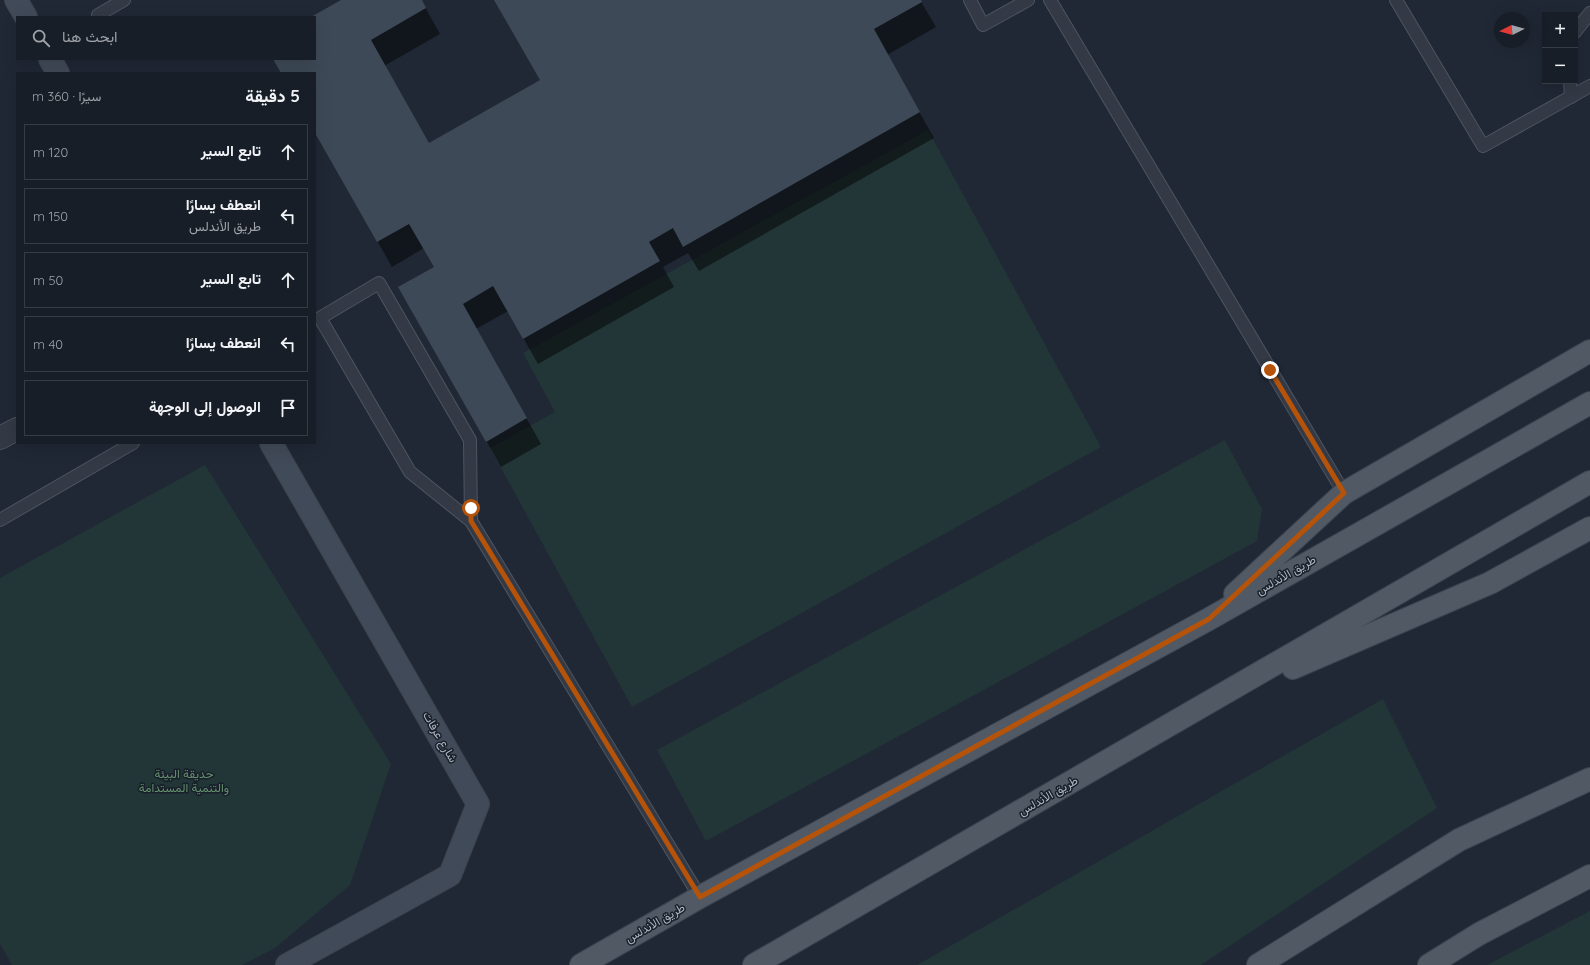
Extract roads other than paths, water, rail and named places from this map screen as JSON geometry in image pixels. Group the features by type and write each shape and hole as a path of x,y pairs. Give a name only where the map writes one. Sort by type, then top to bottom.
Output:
{"main road":[{"path":"1209,619 1344,493 1590,351"},
{"name":"طريق الأندلس","path":"581,965 700,897 1209,619 1590,403"},
{"name":"طريق الأندلس","path":"754,965 1590,482"},
{"path":"1202,707 1490,583 1590,528"},
{"path":"1258,965 1459,840 1590,779"},
{"path":"1429,965 1479,934 1590,876"}],"street":[{"path":"16,0 25,16"},
{"path":"51,60 57,72"},
{"path":"0,438 16,430"},
{"name":"شارع عرفات","path":"272,444 478,804 450,875 287,965"}],"lane":[{"path":"98,15 124,0"},
{"path":"970,0 983,25 1028,0"},
{"path":"1050,0 1344,493"},
{"path":"1396,0 1483,146 1590,86"},
{"path":"1578,28 1590,13"},
{"path":"1570,84 1571,97"},
{"path":"471,521 470,440 379,283 320,318 410,472 471,521 700,897"},
{"path":"0,520 131,444"}],"park label":[{"name":"حديقة البيئة والتنمية المستدامة","path":"184,781"}]}
